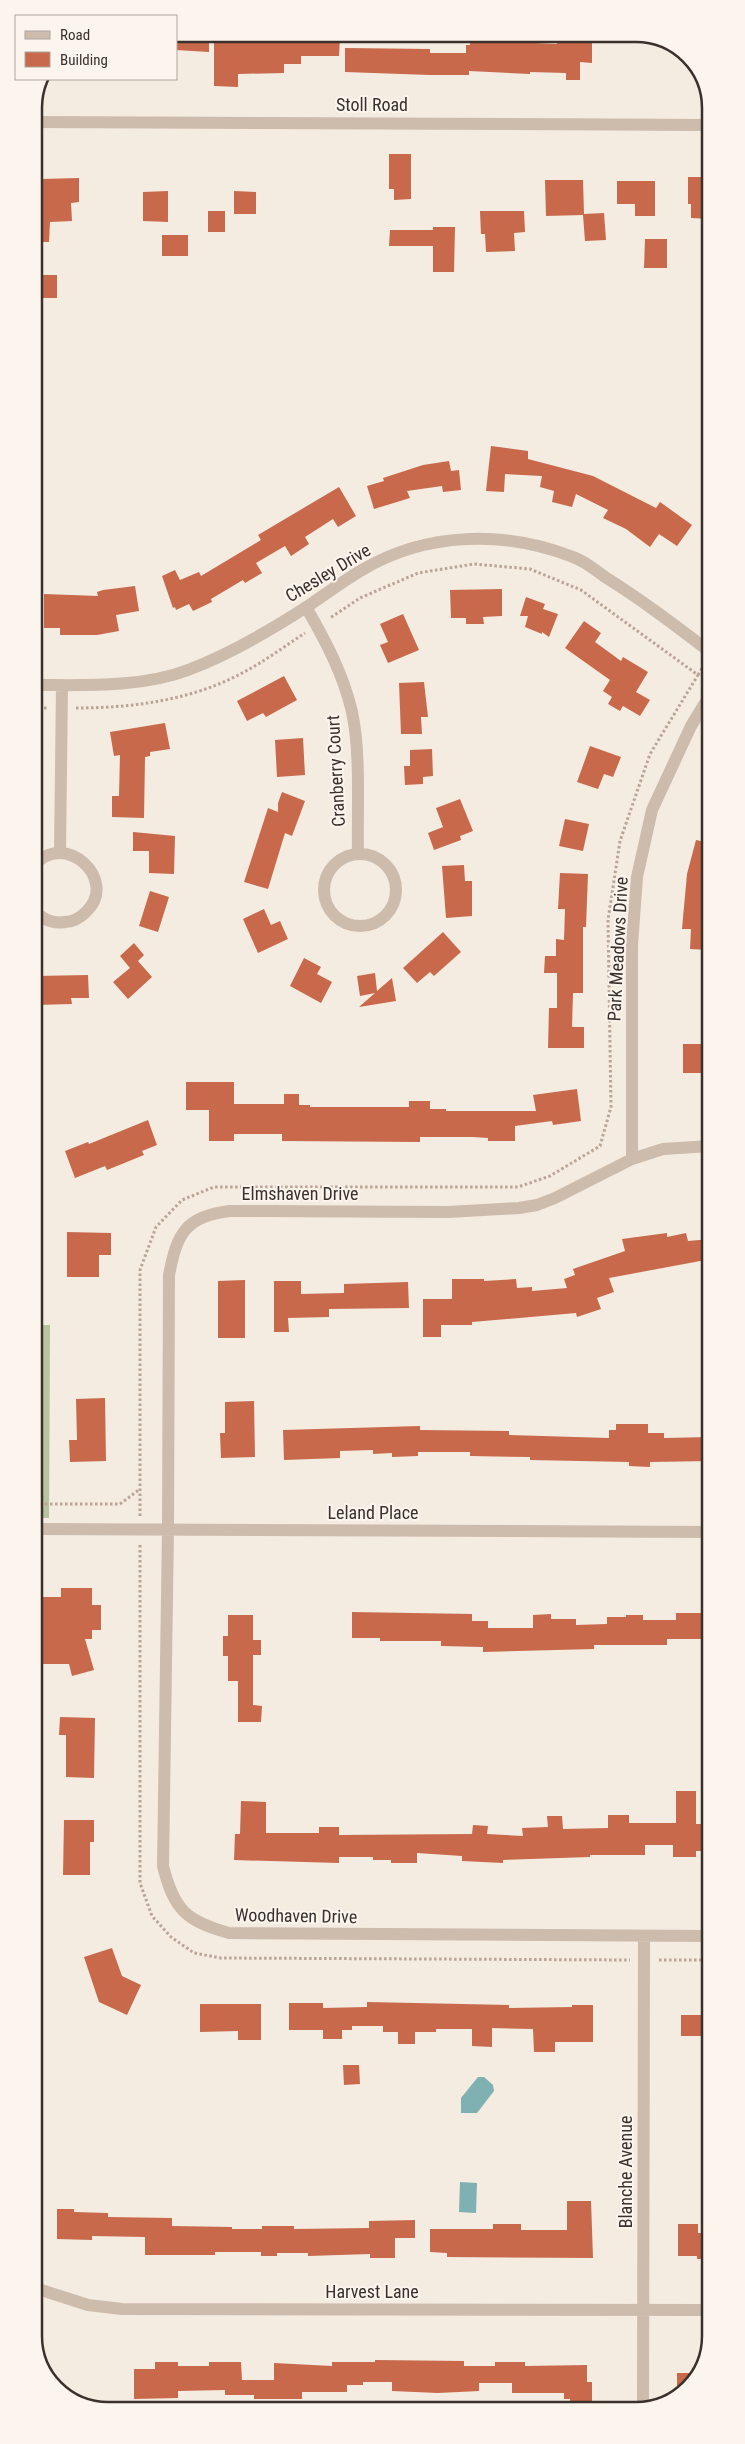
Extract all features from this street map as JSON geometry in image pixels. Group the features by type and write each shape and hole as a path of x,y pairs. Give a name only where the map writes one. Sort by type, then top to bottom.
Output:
{"street":[{"name":"Stoll Road","path":"43,122 702,125"},
{"name":"Chesley Drive","path":"43,685 126,684 186,670 230,651 306,607 362,570 397,553 442,541 484,538 529,543 575,557 618,584 702,646"},
{"name":"Cranberry Court","path":"306,607 336,662 352,712 356,756 358,853"},
{"path":"60,853 62,685"},
{"name":"Park Meadows Drive","path":"632,1159 632,945 637,877 652,810 687,733 702,708"},
{"path":"358,853 375,856 389,867 395,878 397,890 392,907 380,920 369,925 357,926 346,923 332,912 324,895 324,883 328,872 336,862 346,856 358,853"},
{"path":"43,859 48,855 71,854 81,859 95,877 94,899 89,909 70,922 48,921 43,917"},
{"name":"Elmshaven Drive","path":"168,1529 169,1275 175,1246 188,1227 200,1217 230,1211 448,1212 519,1208 555,1198 632,1159 662,1149 702,1146"},
{"name":"Leland Place","path":"43,1529 702,1532"},
{"name":"Woodhaven Drive","path":"168,1529 163,1866 169,1889 182,1911 201,1925 229,1933 702,1936"},
{"name":"Blanche Avenue","path":"643,2401 644,1936"},
{"name":"Harvest Lane","path":"43,2291 88,2305 122,2309 702,2310"}],"path":[{"path":"43,708 142,705 200,692 243,673 360,598 418,573 474,564 530,569 581,590 698,676 650,754 620,841 608,920 611,1107 600,1146 550,1176 518,1187 214,1187 182,1200 156,1227 140,1270 140,1883 152,1916 171,1937 194,1953 221,1958 702,1960"},
{"path":"43,1504 120,1504 140,1489"}],"green space":[{"path":"43,1325 50,1325 49,1518 43,1518"}],"water":[{"path":"478,2077 484,2077 493,2085 494,2091 477,2113 461,2113 461,2098"},
{"path":"460,2182 477,2183 476,2213 459,2212"}],"building":[{"path":"178,43 209,43 209,52 178,50"},
{"path":"214,43 340,43 339,56 301,56 301,64 284,64 284,73 238,74 238,87 214,86"},
{"path":"470,43 592,43 592,63 580,62 580,80 566,80 566,73 530,72 530,74 469,71 469,75 430,75 345,72 345,48 430,49 430,53 466,53 466,45 470,45"},
{"path":"389,154 411,154 411,199 394,200 394,189 389,189"},
{"path":"688,177 702,177 702,219 691,218 691,204 688,204"},
{"path":"79,178 79,202 71,203 72,221 50,222 49,242 43,242 43,179"},
{"path":"545,180 583,180 584,214 604,213 606,240 585,241 583,215 546,216"},
{"path":"617,181 655,181 655,216 635,216 635,204 617,204"},
{"path":"168,191 168,222 143,221 143,192"},
{"path":"234,191 256,192 256,214 234,214"},
{"path":"208,211 225,211 225,232 208,232"},
{"path":"480,211 524,211 525,232 514,233 515,251 486,252 485,234 481,234"},
{"path":"433,227 455,227 454,272 433,272 433,246 389,246 390,230 433,230"},
{"path":"162,235 188,235 188,256 162,256"},
{"path":"645,239 667,239 667,268 644,268"},
{"path":"43,275 57,275 57,298 43,298"},
{"path":"491,446 528,451 528,459 593,476 656,508 660,502 692,525 677,546 659,534 650,547 626,529 603,518 608,510 576,494 572,507 552,502 554,491 540,487 542,476 505,474 504,492 486,491"},
{"path":"449,461 451,471 459,470 461,490 443,492 442,486 407,491 410,498 374,509 367,486 384,481 383,478 423,465"},
{"path":"339,487 356,516 338,527 333,519 305,537 309,544 291,556 285,546 256,563 262,573 245,583 243,580 211,599 212,602 193,611 189,604 176,610 175,607 173,608 162,576 175,570 180,580 199,572 201,576 261,540 258,535"},
{"path":"135,586 139,611 116,615 119,631 97,635 60,635 60,628 44,628 44,594 98,596 97,592 103,590"},
{"path":"502,589 502,616 483,617 484,624 466,624 466,618 451,618 450,590"},
{"path":"526,597 545,604 543,609 558,614 549,637 542,632 542,634 525,627 528,616 520,616"},
{"path":"403,614 419,650 388,663 380,645 388,642 380,624"},
{"path":"584,621 601,633 595,642 621,661 623,657 648,672 636,692 650,700 640,716 623,706 620,711 608,704 612,697 603,691 610,680 565,648"},
{"path":"284,676 297,700 266,717 263,713 247,721 237,701"},
{"path":"424,682 428,717 421,717 422,734 401,734 399,683"},
{"path":"165,723 170,749 150,752 150,756 145,757 144,818 112,817 112,796 119,796 120,755 114,756 110,732"},
{"path":"303,738 305,775 277,777 275,740"},
{"path":"590,746 621,757 613,777 604,774 598,789 577,782"},
{"path":"432,749 433,776 423,777 423,784 405,785 404,766 410,766 410,750"},
{"path":"282,792 305,801 292,836 285,833 268,889 244,882 268,808 278,812 278,803"},
{"path":"460,799 473,831 460,836 461,840 434,850 428,833 443,827 436,808"},
{"path":"565,819 589,824 583,851 559,846"},
{"path":"133,832 175,836 174,874 149,873 149,851 133,851"},
{"path":"696,840 702,841 702,950 690,949 691,929 682,929 687,874"},
{"path":"464,865 465,881 472,881 472,916 446,918 442,866"},
{"path":"560,873 588,874 586,927 583,927 583,993 573,993 572,1027 584,1027 584,1048 548,1048 549,1008 557,1008 557,973 544,973 545,956 556,956 556,939 564,940 565,909 558,909"},
{"path":"150,891 169,897 158,932 139,926"},
{"path":"264,909 271,925 280,921 288,939 258,953 243,919"},
{"path":"443,932 461,952 434,976 430,972 417,983 403,968"},
{"path":"134,943 144,955 138,961 152,977 128,999 113,982 130,968 120,956"},
{"path":"304,958 321,967 317,974 332,982 321,1003 290,986"},
{"path":"375,973 377,991 392,978 396,1001 359,1007 375,993 360,996 357,976"},
{"path":"88,975 89,998 71,998 72,1004 43,1005 43,976"},
{"path":"683,1044 702,1044 702,1073 683,1073"},
{"path":"186,1082 234,1082 234,1104 284,1104 284,1094 299,1094 299,1105 310,1105 310,1107 409,1107 409,1101 430,1101 430,1109 446,1109 446,1111 536,1111 533,1095 577,1089 581,1121 553,1125 552,1121 515,1126 515,1141 488,1141 488,1138 473,1137 420,1137 420,1142 282,1141 282,1134 234,1134 234,1141 209,1141 209,1110 186,1110"},
{"path":"148,1120 157,1145 142,1151 144,1155 107,1170 105,1166 75,1178 65,1151 88,1142 89,1144"},
{"path":"67,1232 111,1233 111,1255 99,1255 99,1277 67,1277"},
{"path":"667,1233 667,1237 686,1233 688,1241 702,1240 702,1261 609,1278 614,1292 597,1298 601,1309 577,1317 576,1313 472,1322 472,1325 441,1325 441,1337 423,1337 423,1299 452,1299 452,1279 484,1279 484,1281 516,1279 517,1288 532,1287 532,1291 567,1288 564,1279 575,1275 573,1269 625,1251 622,1239"},
{"path":"245,1280 245,1338 218,1338 218,1281"},
{"path":"274,1281 301,1281 301,1294 344,1293 344,1284 408,1282 409,1308 329,1309 329,1317 288,1318 289,1332 274,1332"},
{"path":"105,1398 106,1461 70,1462 69,1440 77,1440 76,1399"},
{"path":"254,1401 255,1457 221,1458 220,1433 225,1433 225,1402"},
{"path":"616,1424 648,1424 648,1433 664,1433 664,1438 702,1437 702,1461 650,1462 650,1467 629,1466 629,1462 530,1460 530,1457 470,1456 470,1452 418,1452 418,1456 392,1457 392,1453 373,1454 373,1450 340,1451 340,1458 284,1460 283,1430 420,1426 420,1430 509,1431 509,1435 609,1438 609,1430 616,1430"},
{"path":"61,1588 92,1588 92,1605 101,1605 101,1630 92,1630 92,1639 85,1639 94,1670 72,1676 69,1664 43,1664 43,1597 61,1597"},
{"path":"352,1612 472,1614 472,1621 488,1621 488,1628 533,1628 533,1615 551,1614 551,1619 576,1619 576,1625 607,1624 607,1617 626,1617 626,1615 643,1615 643,1620 676,1620 676,1613 702,1613 702,1639 667,1639 667,1645 594,1645 594,1649 483,1652 483,1647 441,1646 441,1641 380,1641 380,1638 352,1638"},
{"path":"228,1615 253,1615 253,1640 261,1640 261,1655 253,1655 253,1705 262,1706 261,1722 238,1722 238,1681 228,1681 228,1656 223,1656 223,1636 228,1636"},
{"path":"60,1717 95,1718 94,1778 66,1777 66,1735 59,1735"},
{"path":"676,1791 696,1791 696,1824 702,1824 702,1851 696,1851 696,1857 673,1857 673,1845 645,1845 645,1855 590,1855 590,1857 503,1860 503,1863 462,1861 462,1856 417,1853 417,1863 391,1863 391,1860 373,1860 373,1857 339,1857 339,1863 234,1860 235,1834 240,1834 241,1801 266,1802 266,1833 319,1833 319,1827 339,1827 339,1835 472,1834 473,1825 488,1826 487,1834 523,1836 522,1828 548,1827 547,1816 562,1816 563,1829 608,1828 608,1815 629,1815 629,1823 676,1823"},
{"path":"64,1820 94,1820 94,1842 90,1842 90,1875 63,1875"},
{"path":"112,1948 122,1976 141,1985 127,2015 99,2002 84,1957"},
{"path":"367,2002 509,2005 509,2008 593,2005 593,2042 555,2042 555,2052 534,2052 533,2029 492,2028 492,2047 472,2046 472,2029 436,2029 436,2032 415,2032 415,2044 398,2044 398,2032 383,2032 383,2026 352,2026 352,2030 342,2030 342,2039 323,2039 323,2030 289,2030 289,2003 323,2003 323,2008 367,2007"},
{"path":"200,2004 261,2004 261,2040 238,2040 238,2031 200,2032"},
{"path":"681,2015 702,2015 702,2036 681,2036"},
{"path":"343,2065 359,2065 360,2084 344,2085"},
{"path":"567,2201 591,2201 593,2258 447,2257 447,2253 430,2252 430,2229 493,2229 493,2224 521,2224 521,2230 567,2230"},
{"path":"57,2209 74,2209 74,2212 108,2213 108,2217 172,2218 172,2226 232,2227 232,2229 262,2229 262,2226 294,2226 294,2229 369,2228 369,2221 415,2220 415,2238 395,2238 395,2258 370,2258 370,2254 308,2256 308,2253 277,2253 277,2256 261,2256 261,2252 215,2252 215,2255 145,2255 145,2237 92,2236 92,2240 57,2239"},
{"path":"678,2224 698,2224 698,2233 702,2233 702,2259 697,2259 697,2256 678,2256"},
{"path":"375,2360 464,2361 464,2366 495,2366 495,2362 525,2362 525,2366 587,2365 587,2382 592,2382 592,2402 570,2402 570,2399 564,2399 564,2393 512,2393 512,2383 479,2383 479,2391 438,2393 392,2391 392,2382 363,2382 363,2385 347,2385 347,2392 302,2392 302,2399 254,2399 254,2395 225,2395 225,2390 178,2391 178,2398 134,2399 134,2369 155,2369 155,2362 178,2362 178,2366 209,2366 209,2362 241,2362 242,2380 274,2380 274,2363 332,2366 332,2362 375,2362"},
{"path":"677,2373 691,2373 689,2376 677,2387"}]}
